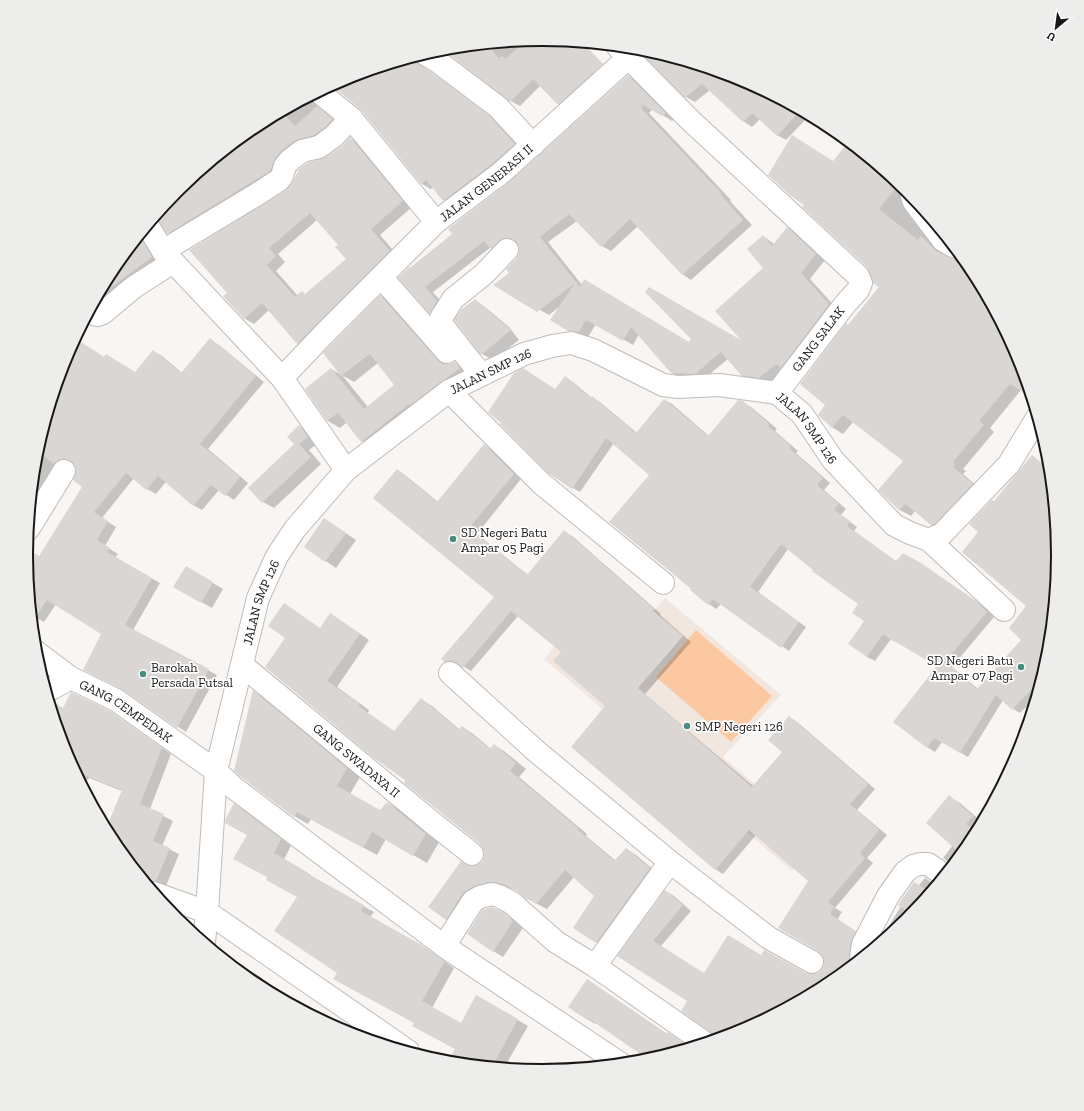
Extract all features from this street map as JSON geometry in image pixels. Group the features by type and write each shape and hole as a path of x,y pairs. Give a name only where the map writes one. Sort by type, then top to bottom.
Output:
{"street":[{"name":"JALAN GENERASI II","path":"324,96 351,118 436,222 500,173 533,145 622,53"},
{"name":"JALAN GENERASI II","path":"624,53 690,120 858,276 862,283 860,287"},
{"path":"433,58 498,107 533,145"},
{"path":"94,314 97,315 103,313 168,257 249,199 279,180 285,166 290,160 302,151 319,148 340,130 351,118"},
{"path":"282,378 436,222"},
{"path":"151,230 168,257 282,378 346,470"},
{"path":"477,377 471,362 442,325 441,318 453,299 484,274 507,250"},
{"path":"389,286 477,377"},
{"name":"GANG SALAK","path":"777,393 860,287"},
{"name":"JALAN SMP 126","path":"205,937 208,912 216,771 258,598 277,556 296,529 346,470 449,391 524,354 552,346 571,343 592,350 663,385 678,387 719,385 777,393 802,414 833,460 894,525 929,540 1004,610"},
{"path":"449,391 542,484 663,583"},
{"path":"929,540 942,534 1009,464 1034,423"},
{"path":"34,520 64,472"},
{"name":"GANG CEMPEDAK","path":"44,658 70,678 116,700 216,771 234,788 444,946 614,1059"},
{"name":"GANG SWADAYA II","path":"242,665 472,854"},
{"path":"450,673 536,752 670,862 769,938 812,962"},
{"path":"50,689 70,678"},
{"path":"595,966 670,862"},
{"path":"862,951 862,944 888,896 905,872 913,866 928,864 940,873"},
{"path":"444,946 474,902 480,897 492,894 499,896 512,903 556,942 595,966 699,1039"},
{"path":"163,895 208,912 393,1042"}],"shaded area":[{"name":"SMP Negeri 126","path":"665,598 781,695 723,757 820,839 792,871 544,659 571,626 611,661"},
{"path":"696,630 772,696 731,742 656,677"}],"building":[{"path":"542,46 589,49 603,64 558,105 533,79 510,102 450,55 491,50 499,58 502,56 506,59 518,47"},
{"path":"645,57 674,64 737,85 796,115 777,136 752,113 743,122 702,84 685,98"},
{"path":"417,62 490,116 515,144 493,163 443,201 426,180 421,184 361,110 337,90 378,74"},
{"path":"628,75 666,113 662,116 643,105 641,108 722,194 721,195 743,220 682,275 630,219 601,247 569,214 540,237 580,287 584,279 689,342 691,339 645,292 649,287 741,340 715,311 763,268 747,249 763,235 772,246 787,227 816,254 801,273 829,304 781,368 776,364 759,378 741,375 721,352 695,374 671,373 631,327 623,341 586,320 579,332 568,331 550,320 575,283 537,312 493,285 509,273 506,269 516,259 519,253 519,246 510,238 503,238 491,249 484,241 425,287 437,301 430,314 398,278 409,267 410,268 452,234 448,229 509,182"},
{"path":"317,106 333,119 326,127 314,135 294,141 282,150 275,158 270,171 167,234 158,221 206,173 259,132 286,116 295,126"},
{"path":"792,135 833,161 845,147 878,173 895,189 879,209 918,240 921,236 936,251 952,258 958,263 983,301 999,330 1024,393 1010,384 979,421 984,425 953,462 955,464 953,467 973,484 935,524 931,525 906,504 899,510 878,490 903,461 843,415 832,428 818,415 825,405 800,384 846,323 848,325 879,287 873,283 867,267 802,207 804,205 791,196 768,175"},
{"path":"350,137 403,201 371,229 390,251 297,344 262,303 244,319 223,296 227,293 189,250 286,190 292,183 299,169 307,163 326,157 342,146","holes":["310,213 338,245 335,247 346,259 305,294 302,291 295,297 267,265 276,256 269,248"]},
{"path":"143,240 152,257 109,289"},
{"path":"380,295 438,360 443,364 455,362 460,368 410,405 409,404 361,442 338,413 327,421 305,389 331,368 364,409 394,385 370,354 341,376 323,353"},
{"path":"475,299 511,330 481,355 454,320 461,310"},
{"path":"210,338 256,376 200,444 240,477 225,496 211,485 193,506 158,476 146,490 126,473 94,512 108,521 97,540 110,548 107,552 152,578 125,625 209,669 177,728 123,690 83,670 101,634 47,600 36,616 33,556 33,552 39,556 82,487 73,480 76,471 75,465 71,461 64,459 58,460 54,464 43,456 50,424 60,392 80,342 104,357 106,354 135,372 153,350 181,373"},
{"path":"523,368 555,389 565,376 591,398 592,396 636,433 664,399 708,436 738,400 743,401 791,446 789,448 823,478 817,485 839,504 834,510 850,521 847,526 896,561 903,553 921,563 978,603 987,612 945,662 977,689 1021,640 1009,628 1026,606 962,552 978,532 969,524 992,500 994,501 1032,455 1042,464 1047,489 1051,556 1047,622 1034,686 1012,710 996,695 960,753 934,738 927,748 893,722 937,666 883,634 867,657 848,644 864,621 852,613 858,604 812,571 813,570 781,544 750,587 799,622 781,648 713,599 708,605 672,573 609,522 649,475 606,438 572,489 548,473 500,424 501,423 488,412 514,373"},
{"path":"299,425 308,437 299,444 311,457 262,503 248,488 294,444 287,437"},
{"path":"484,444 514,474 469,528 527,575 564,530 654,609 652,610 683,636 638,688 752,787 782,752 768,740 789,716 868,784 850,804 879,830 860,853 865,858 828,902 834,907 830,914 856,931 851,942 849,961 825,979 767,1012 737,1026 713,1035 681,1011 687,1001 617,956 665,890 683,905 653,941 704,973 728,935 761,955 764,950 806,973 818,973 823,968 824,961 822,955 818,951 778,928 808,881 749,830 715,870 571,747 605,706 553,661 561,652 511,611 463,668 453,661 445,662 441,659 494,597 373,498 397,469 437,502"},
{"path":"324,518 346,533 325,562 304,547"},
{"path":"186,566 213,582 201,603 173,587"},
{"path":"284,603 320,628 330,613 360,634 327,681 360,704 358,706 394,731 421,698 459,730 462,726 490,749 494,744 516,763 510,771 578,828 577,829 614,861 626,848 650,868 596,943 573,928 594,896 565,870 536,904 529,898 527,900 518,892 505,885 489,882 477,885 462,894 446,920 428,907 461,861 470,866 477,865 482,862 484,856 483,849 480,844 404,783 405,780 375,759 265,667 285,638 268,626"},
{"path":"253,690 347,768 337,786 380,810 387,802 426,834 413,856 372,832 363,848 297,812 294,817 234,771"},
{"path":"71,692 110,711 162,748 140,804 164,814 153,841 170,848 156,881 151,881 138,865 109,822 122,790 82,775 55,703 63,708"},
{"path":"949,795 973,816 966,824 971,828 957,850 926,823"},
{"path":"234,803 281,839 274,853 302,869 301,870 364,905 361,911 420,944 445,961 422,1001 461,1023 476,995 518,1019 495,1062 451,1056 455,1049 412,1026 414,1023 333,979 337,973 274,931 297,897 266,880 267,877 233,859 247,835 225,823"},
{"path":"914,882 926,890 906,910 898,905"},
{"path":"492,907 505,913 513,921 493,952 467,934 482,910"},
{"path":"587,979 666,1034 667,1032 683,1043 674,1047 642,1055 588,1018 587,1020 568,1007"}],"place":[{"name":"SD Negeri Batu Ampar 05 Pagi","path":"453,539"},
{"name":"SD Negeri Batu Ampar 07 Pagi","path":"1021,667"},
{"name":"Barokah Persada Futsal","path":"143,674"},
{"name":"SMP Negeri 126","path":"687,726"}]}
